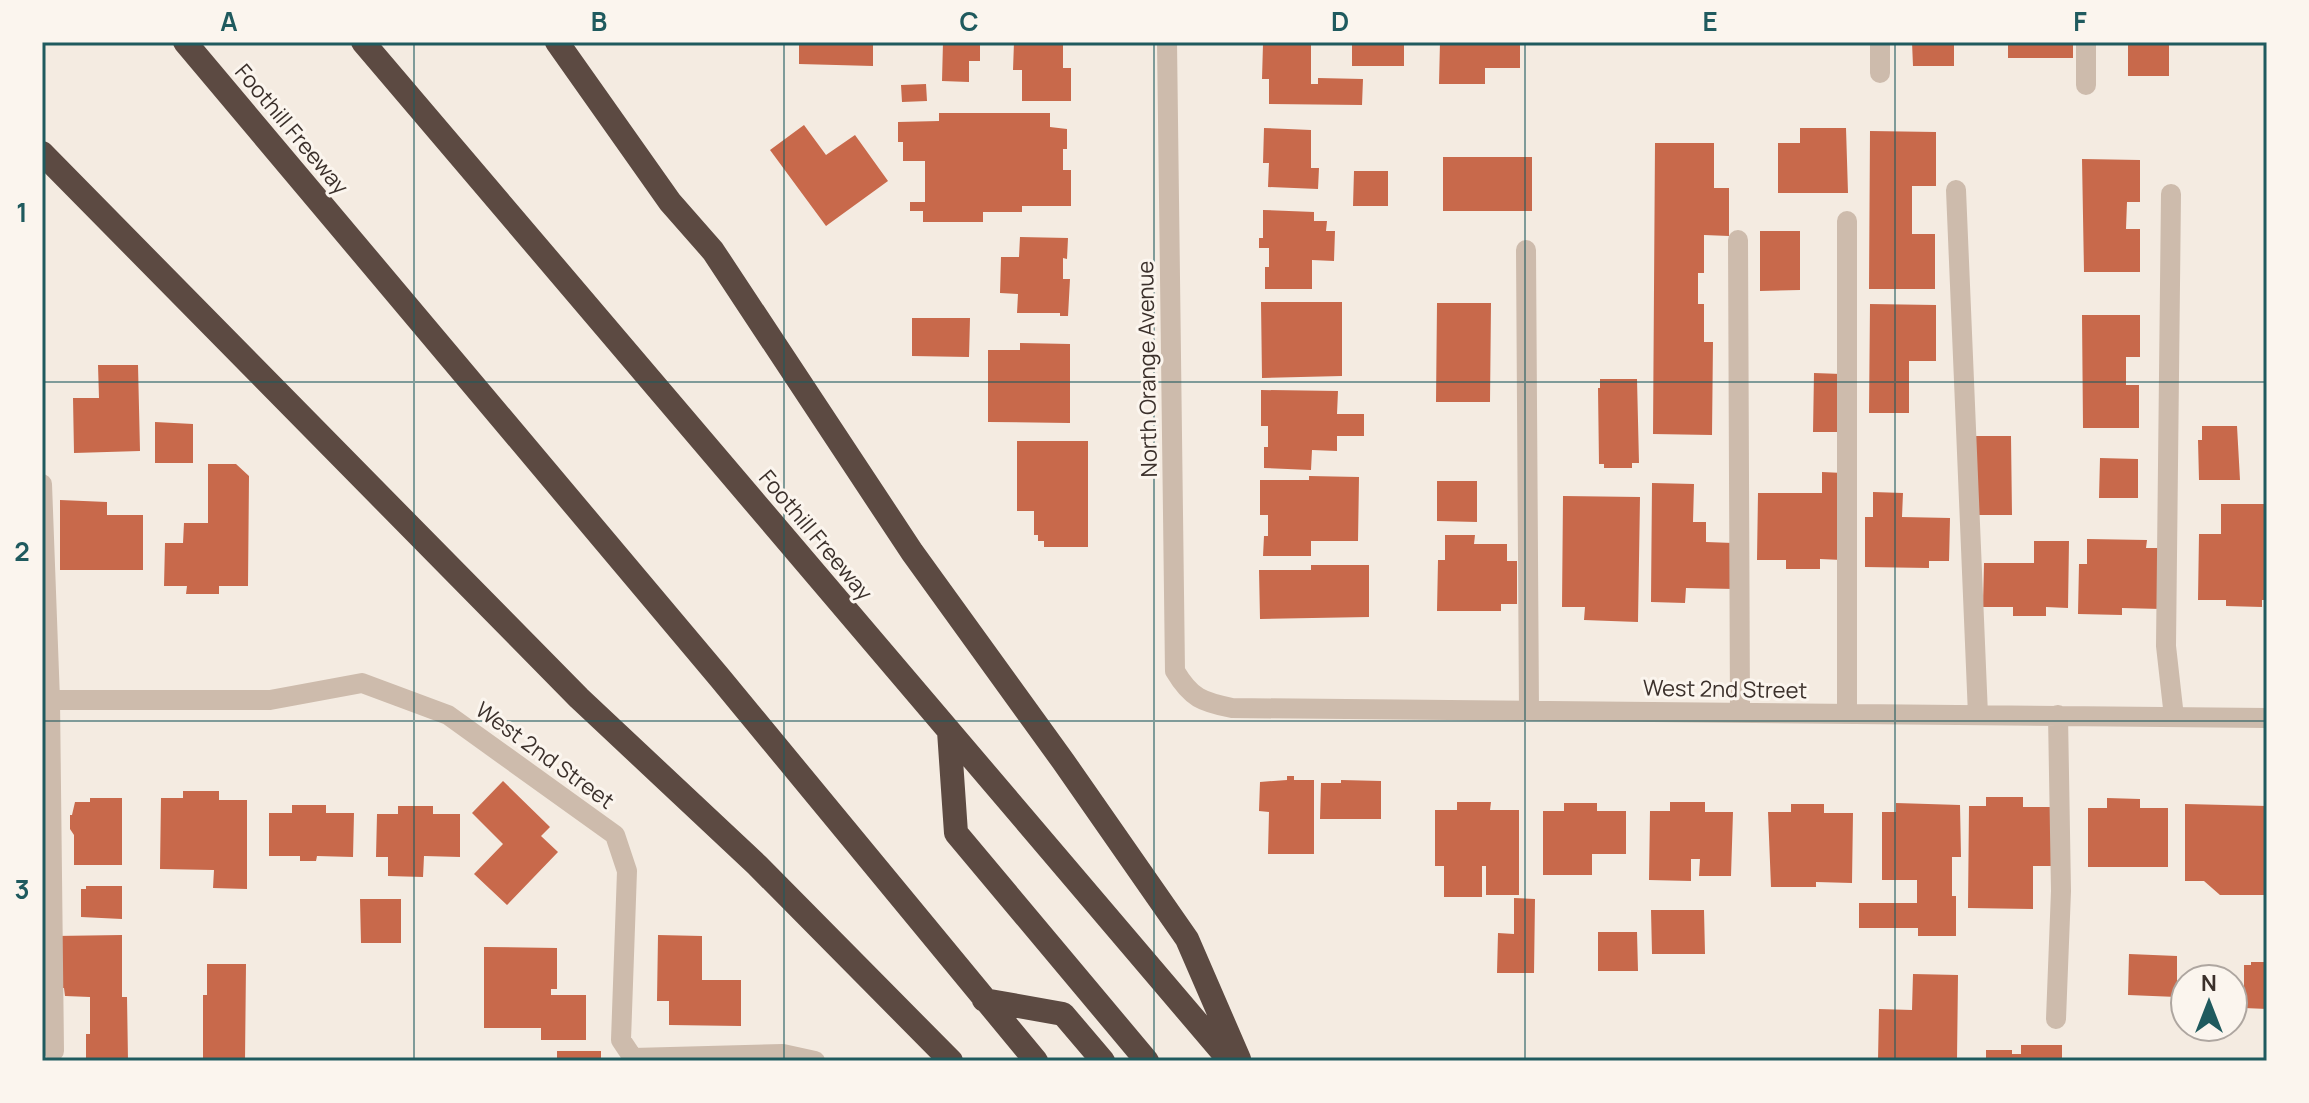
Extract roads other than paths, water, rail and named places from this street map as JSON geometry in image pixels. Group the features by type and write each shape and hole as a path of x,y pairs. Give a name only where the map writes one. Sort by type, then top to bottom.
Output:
{"highway":[{"name":"Foothill Freeway","path":"185,42 720,678 1036,1061"},
{"name":"Foothill Freeway","path":"363,42 1230,1061"},
{"path":"557,42 670,202 713,251 912,552 1187,939 1240,1061"},
{"path":"42,153 579,698 757,865 951,1061"},
{"path":"949,731 956,833 1147,1061"},
{"path":"984,1000 1063,1014 1103,1061"}],"street":[{"name":"North Orange Avenue","path":"1167,42 1175,671 1187,691"},
{"path":"1880,42 1880,73"},
{"path":"2086,42 2086,85"},
{"path":"1956,190 1978,715"},
{"path":"2171,194 2166,646 2174,717"},
{"path":"1847,221 1847,714"},
{"path":"1738,240 1740,713"},
{"path":"1526,250 1529,711"},
{"path":"42,484 54,1051"},
{"name":"West 2nd Street","path":"46,700 270,700 362,683 448,715 615,835 627,871 621,1040 633,1058 783,1054 815,1061"},
{"name":"West 2nd Street","path":"1187,691 1209,704 1232,708 2267,718"},
{"path":"2056,1019 2061,891 2058,715"}]}
